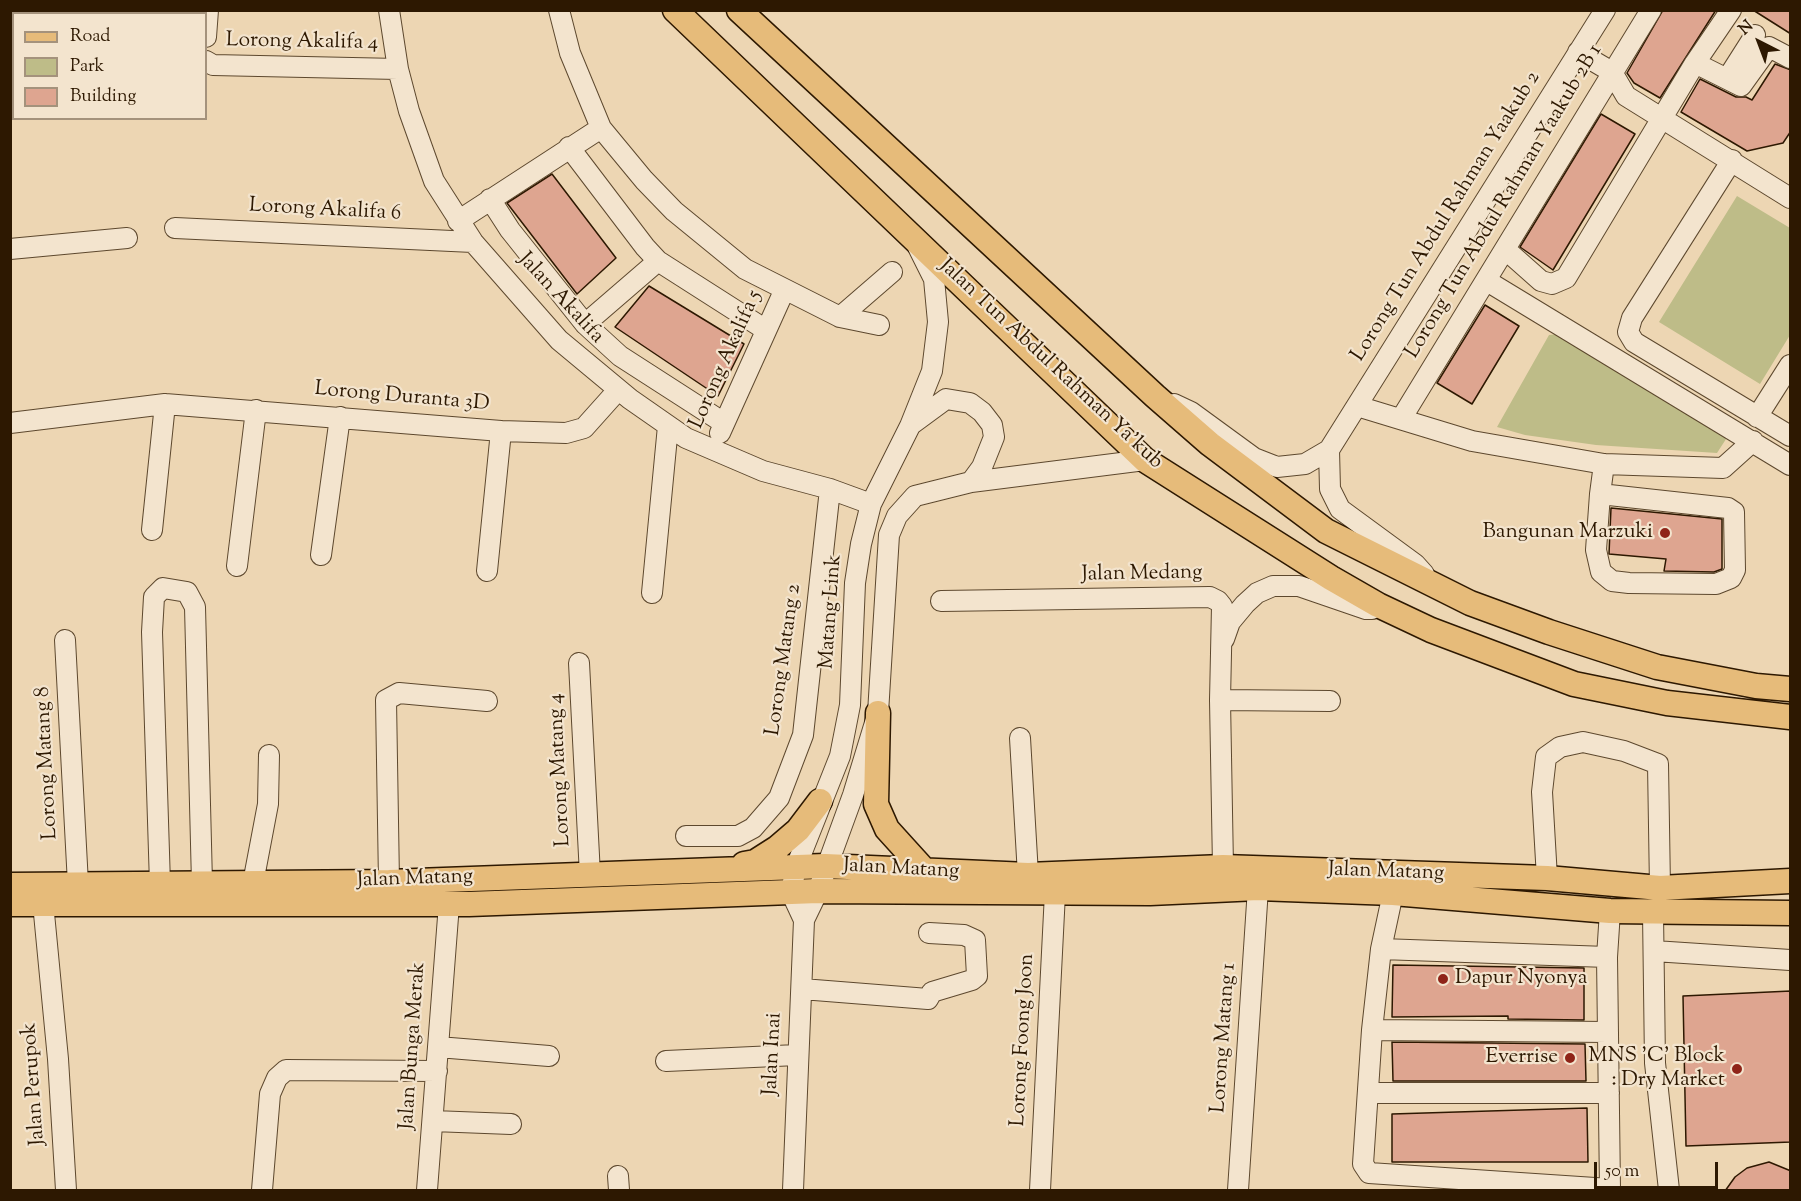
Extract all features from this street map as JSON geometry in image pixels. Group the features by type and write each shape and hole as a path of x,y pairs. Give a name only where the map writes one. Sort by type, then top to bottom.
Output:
{"main road":[{"name":"Jalan Tun Abdul Rahman Ya'kub","path":"675,10 1145,460 1378,605 1431,630 1574,684 1667,703 1791,717"},
{"path":"739,10 1155,396 1219,451 1326,531 1470,603 1549,633 1657,667 1756,686 1791,689"},
{"path":"878,713 876,804 887,829 926,872"},
{"path":"724,869 754,862 777,848 798,830 820,801"},
{"name":"Jalan Matang","path":"10,885 389,882 796,867 1028,875 1224,867 1547,878 1660,888 1791,881"},
{"name":"Jalan Matang","path":"10,904 449,904 818,891 1055,893 1258,888 1393,893 1610,911 1791,913"}],"street":[{"name":"Jalan Akalifa","path":"389,10 398,69 415,129 434,181 473,242 559,340 618,390 686,438 763,471 830,489 871,504"},
{"path":"559,10 570,53 601,128 644,180 710,243 745,269 783,291 840,317 879,325"},
{"name":"Lorong Tun Abdul Rahman Yaakub 2","path":"1329,450 1605,10"},
{"name":"Lorong Tun Abdul Rahman Yaakub 2B 1","path":"1401,419 1651,10"},
{"path":"1506,250 1542,281 1552,284 1566,278 1695,63 1731,10"},
{"path":"1726,79 1755,35"},
{"path":"1695,63 1741,86 1769,47 1791,58"},
{"path":"1578,52 1612,72 1626,96 1732,160 1787,189"},
{"name":"Lorong Akalifa 4","path":"207,61 213,64 398,69"},
{"path":"459,221 601,128"},
{"path":"569,147 658,261 766,330"},
{"path":"1732,160 1632,318 1628,332 1634,342 1791,436"},
{"path":"490,199 510,230 585,324 620,356 724,423"},
{"name":"Lorong Akalifa 6","path":"175,228 473,242"},
{"name":"Matang Link","path":"791,892 796,867 820,801 840,756 850,705 855,583 861,544 871,504 909,426 932,371 938,322 934,279 913,237"},
{"path":"10,249 128,238"},
{"path":"585,324 658,261"},
{"path":"840,317 892,272"},
{"path":"1487,281 1791,465"},
{"name":"Lorong Akalifa 5","path":"713,448 783,291"},
{"path":"1757,417 1791,365"},
{"name":"Lorong Duranta 3D","path":"10,423 165,404 501,431 566,433 584,428 618,390"},
{"path":"1155,396 1191,412 1254,458 1276,467 1305,464 1329,450 1330,489 1340,509 1415,564 1436,587"},
{"path":"909,426 946,399 970,403 982,412 992,425 994,437 982,467 971,482"},
{"path":"152,530 165,404"},
{"path":"1357,406 1472,441 1604,464 1723,468 1753,441"},
{"path":"237,566 256,410"},
{"path":"321,555 340,417"},
{"path":"652,593 668,426"},
{"path":"487,571 501,431"},
{"path":"804,920 818,891 878,713 889,535 897,516 915,496 971,482 1145,460"},
{"path":"1600,494 1728,508 1734,512 1735,570 1731,578 1716,584 1612,581 1600,572 1596,550 1600,494 1604,464"},
{"name":"Lorong Matang 2","path":"686,836 738,836 753,828 779,798 802,735 830,489"},
{"path":"1220,650 1230,621 1257,593 1273,586 1299,586 1366,609 1372,609 1378,605"},
{"path":"160,884 152,632 154,597 163,588 187,592 195,607 202,883"},
{"name":"Jalan Medang","path":"942,601 1210,597 1222,606 1220,700 1224,867"},
{"name":"Lorong Matang 8","path":"65,640 78,884"},
{"name":"Lorong Matang 4","path":"579,663 590,875"},
{"path":"389,882 386,700 399,693 487,701"},
{"path":"1220,700 1330,701"},
{"path":"1020,738 1028,875"},
{"path":"1547,878 1542,792 1546,757 1560,747 1583,742 1624,751 1658,764 1660,888"},
{"path":"252,883 267,804 269,755"},
{"name":"Lorong Matang 1","path":"1238,1191 1258,888"},
{"path":"791,892 804,920"},
{"name":"Lorong Foong Joon","path":"1040,1191 1055,893"},
{"path":"1393,893 1381,949 1372,1030 1370,1093 1363,1164 1369,1173 1455,1185 1610,1190 1607,957 1610,911"},
{"name":"Jalan Perupok","path":"43,903 58,1059 66,1191"},
{"name":"Jalan Bunga Merak","path":"427,1191 449,904"},
{"path":"1653,913 1655,1063 1669,1191"},
{"name":"Jalan Inai","path":"793,1191 804,920"},
{"path":"802,989 928,999 932,992 972,980 976,976 975,940 964,935 930,933"},
{"path":"1381,949 1607,957"},
{"path":"1654,951 1791,960"},
{"path":"1372,1030 1608,1032"},
{"path":"438,1047 549,1056"},
{"path":"666,1061 797,1055"},
{"path":"262,1191 270,1095 277,1078 286,1070 437,1071"},
{"path":"1370,1093 1609,1093"},
{"path":"433,1121 511,1124"}],"green space":[{"path":"1737,196 1790,228 1790,335 1760,384 1659,322"},
{"path":"1558,334 1728,436 1717,453 1596,445 1525,435 1497,427 1549,335"}],"building":[{"path":"1663,10 1716,10 1660,98 1634,83 1627,73"},
{"path":"1753,10 1791,10 1791,34"},
{"path":"1775,64 1791,70 1791,131 1783,143 1747,151 1681,112 1700,79 1736,97 1746,97 1752,100"},
{"path":"1601,114 1635,134 1553,270 1520,247"},
{"path":"552,174 616,258 577,294 507,203"},
{"path":"649,286 744,344 718,396 615,327"},
{"path":"1485,305 1519,326 1472,404 1437,383"},
{"name":"Bangunan Marzuki","path":"1611,508 1722,519 1722,569 1714,572 1664,571 1666,559 1609,554"},
{"path":"1393,965 1584,968 1584,1020 1508,1019 1508,1016 1392,1017"},
{"name":"MNS 'C' Block : Dry Market","path":"1791,991 1791,1142 1686,1146 1683,996"},
{"path":"1392,1042 1585,1044 1586,1081 1393,1081"},
{"path":"1587,1108 1588,1162 1392,1162 1392,1114"},
{"path":"1769,1162 1791,1171 1791,1191 1725,1191 1735,1177 1747,1168"}],"place":[{"name":"Bangunan Marzuki","path":"1665,533"},
{"name":"Dapur Nyonya","path":"1443,979"},
{"name":"Everrise","path":"1570,1058"},
{"name":"MNS 'C' Block : Dry Market","path":"1737,1069"}]}
